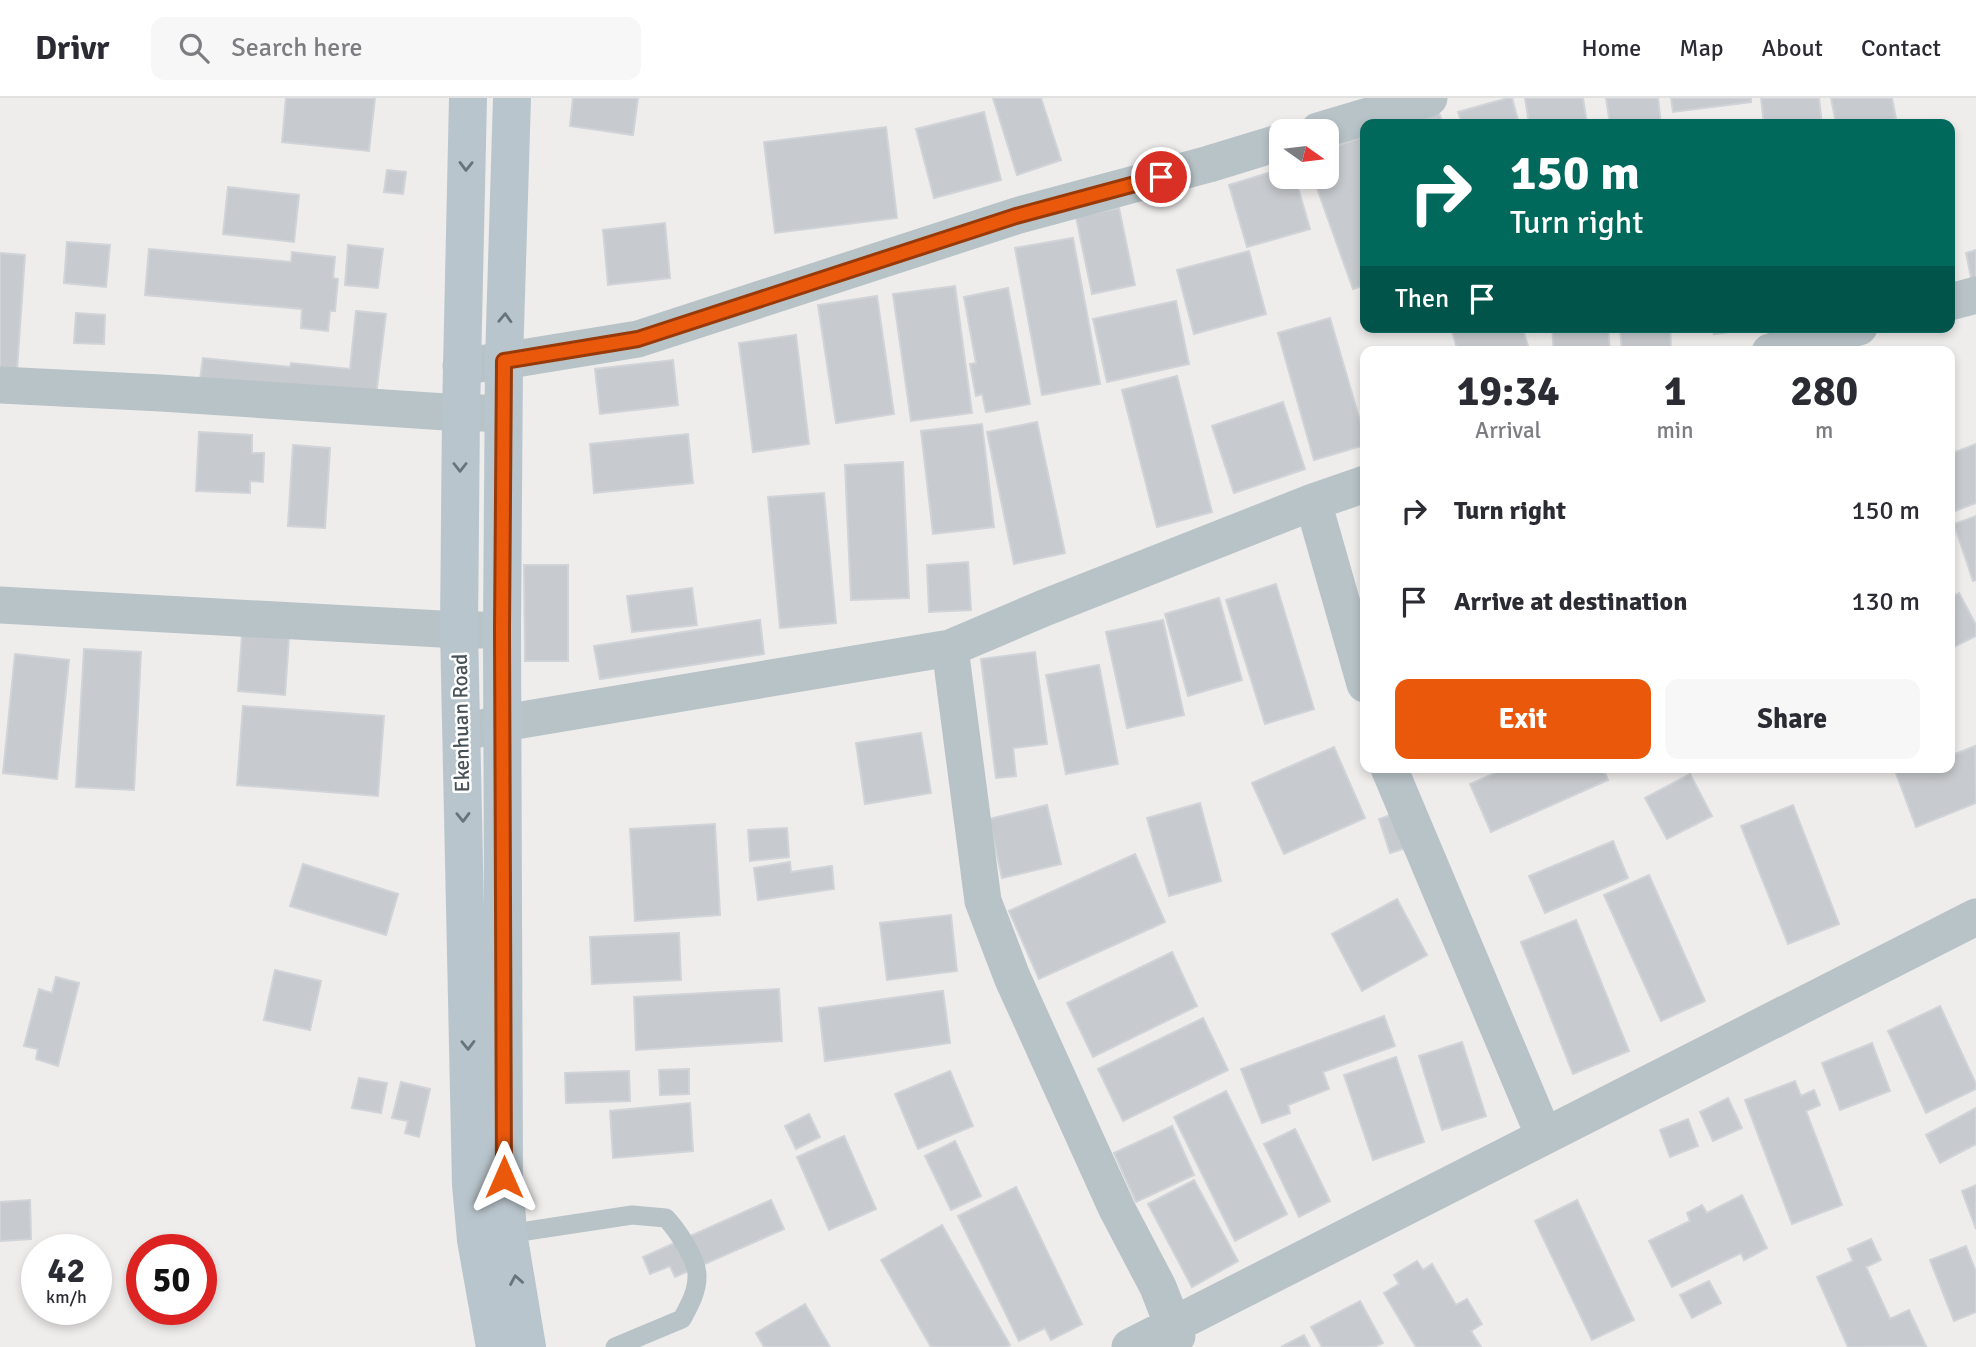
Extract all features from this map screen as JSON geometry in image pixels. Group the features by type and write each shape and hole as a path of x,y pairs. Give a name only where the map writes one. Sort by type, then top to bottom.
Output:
{"main road":[{"name":"Ekenhuan Road","path":"468,98 461,366 459,630 471,1184 492,1237 527,1347"},
{"name":"Ekenhuan Road","path":"495,1347 492,1237 504,1177 503,413 512,98"}],"street":[{"path":"1339,125 1429,98"},
{"path":"461,366 638,339 1016,216 1269,146"},
{"path":"1955,301 1976,295"},
{"path":"1791,346 1838,333"},
{"path":"0,385 461,413 503,413"},
{"path":"462,733 503,723 950,648 1044,608 1360,486"},
{"path":"1313,502 1360,666"},
{"path":"0,605 459,630 502,630"},
{"path":"950,648 983,901 1012,977 1117,1209 1158,1287 1177,1336"},
{"path":"1391,773 1544,1136"},
{"path":"1130,1347 1976,917"}],"lane":[{"path":"492,1237 632,1215 666,1217 682,1237 698,1274 694,1296 682,1319 615,1347"}],"building":[{"path":"286,98 375,98 369,151 282,142"},
{"path":"573,98 638,98 633,135 570,126"},
{"path":"993,98 1041,98 1061,160 1017,175"},
{"path":"1512,98 1518,119 1460,119 1458,112"},
{"path":"1525,98 1583,98 1586,119 1528,119"},
{"path":"1606,98 1658,98 1660,119 1609,119"},
{"path":"1671,98 1751,98 1751,102 1673,112"},
{"path":"1761,98 1819,98 1821,119 1763,119"},
{"path":"1831,98 1892,98 1896,119 1835,119"},
{"path":"1438,110 1441,119 1412,119"},
{"path":"984,112 1001,180 934,198 916,129"},
{"path":"886,127 897,218 775,233 764,142"},
{"path":"1360,138 1360,287 1353,289 1317,189 1339,189 1339,145"},
{"path":"387,170 406,172 403,194 384,192"},
{"path":"1269,173 1269,189 1298,189 1310,229 1247,247 1229,185"},
{"path":"228,187 299,195 294,242 223,234"},
{"path":"1119,208 1135,285 1092,294 1076,217"},
{"path":"665,223 670,278 608,285 603,230"},
{"path":"1073,238 1100,384 1042,395 1015,248"},
{"path":"67,242 110,245 106,287 64,283"},
{"path":"348,245 383,249 378,288 345,285"},
{"path":"149,249 291,262 292,252 335,257 333,278 338,279 335,311 330,311 328,331 301,328 302,309 145,295"},
{"path":"1976,250 1976,281 1972,282 1966,253"},
{"path":"1249,251 1266,314 1194,334 1177,270"},
{"path":"0,253 25,255 17,370 0,369"},
{"path":"955,286 972,413 911,421 893,294"},
{"path":"1008,288 1030,404 986,412 982,394 976,396 970,364 976,363 964,297"},
{"path":"877,296 894,414 836,423 818,305"},
{"path":"1176,301 1189,364 1107,382 1093,319"},
{"path":"356,311 386,314 376,395 199,386 203,358 290,367 291,363 350,369"},
{"path":"76,313 105,315 104,344 74,343"},
{"path":"1330,318 1360,421 1360,446 1314,460 1278,333"},
{"path":"1453,333 1524,333 1528,346 1456,346"},
{"path":"1552,333 1608,333 1610,346 1554,346"},
{"path":"1620,333 1670,333 1671,346 1622,346"},
{"path":"796,335 809,444 753,452 739,343"},
{"path":"673,360 678,405 600,414 595,369"},
{"path":"1177,376 1212,512 1157,527 1122,390"},
{"path":"1283,402 1305,469 1234,493 1212,426"},
{"path":"1037,422 1065,553 1014,564 987,432"},
{"path":"982,424 994,527 933,534 921,431"},
{"path":"199,432 252,435 252,453 264,453 263,482 250,481 250,493 196,491"},
{"path":"688,434 693,483 594,493 590,444"},
{"path":"1976,444 1976,503 1955,511 1955,452"},
{"path":"293,445 330,448 325,528 288,526"},
{"path":"903,462 909,598 851,600 845,465"},
{"path":"824,493 836,623 780,628 768,497"},
{"path":"1976,516 1976,580 1973,581 1955,524"},
{"path":"968,562 971,610 929,612 927,565"},
{"path":"524,565 568,565 568,661 525,661"},
{"path":"1276,584 1314,709 1265,724 1226,600"},
{"path":"692,588 697,625 632,632 627,596"},
{"path":"1959,593 1976,625 1976,636 1955,646 1955,595"},
{"path":"1219,598 1242,680 1188,696 1165,614"},
{"path":"760,620 764,654 600,679 594,646"},
{"path":"1163,620 1184,715 1127,728 1106,632"},
{"path":"242,635 289,637 285,695 238,691"},
{"path":"84,649 141,652 134,790 76,787"},
{"path":"1035,652 1047,744 1013,748 1016,776 996,778 981,659"},
{"path":"15,654 69,660 57,779 3,773"},
{"path":"1099,665 1118,764 1066,774 1046,675"},
{"path":"243,706 384,716 378,796 237,785"},
{"path":"921,733 931,793 865,804 856,743"},
{"path":"1975,746 1976,803 1916,827 1896,773 1955,773 1955,754"},
{"path":"1334,747 1365,818 1284,854 1252,783"},
{"path":"1495,773 1605,773 1608,780 1491,832 1470,784"},
{"path":"1690,774 1712,816 1667,839 1645,798"},
{"path":"1200,803 1221,881 1169,896 1147,818"},
{"path":"1047,805 1061,864 1002,878 989,819"},
{"path":"1793,805 1839,924 1788,944 1741,826"},
{"path":"1396,813 1409,847 1390,853 1379,819"},
{"path":"715,824 720,915 635,921 630,829"},
{"path":"787,828 789,857 750,861 748,830"},
{"path":"1613,841 1628,878 1545,913 1529,876"},
{"path":"1135,854 1165,922 1039,979 1009,911"},
{"path":"790,862 791,872 832,866 834,889 758,900 754,868"},
{"path":"303,864 398,894 386,935 290,906"},
{"path":"1649,875 1705,1001 1661,1021 1604,895"},
{"path":"1397,899 1427,955 1362,991 1332,934"},
{"path":"951,915 957,971 887,980 880,923"},
{"path":"1576,920 1629,1051 1573,1074 1521,942"},
{"path":"679,933 681,980 592,984 590,937"},
{"path":"1172,952 1197,1006 1093,1057 1067,1003"},
{"path":"275,970 321,981 310,1030 264,1020"},
{"path":"56,977 79,983 58,1066 36,1059 38,1049 24,1046 39,989 52,993"},
{"path":"779,989 782,1041 636,1050 634,997"},
{"path":"943,991 950,1043 825,1061 819,1008"},
{"path":"1940,1006 1976,1089 1926,1113 1888,1031"},
{"path":"1384,1016 1395,1046 1323,1072 1329,1089 1288,1105 1290,1113 1262,1123 1241,1069"},
{"path":"1203,1018 1228,1070 1123,1121 1098,1069"},
{"path":"1462,1042 1486,1116 1442,1130 1419,1056"},
{"path":"1872,1043 1890,1091 1840,1110 1822,1063"},
{"path":"1396,1057 1424,1142 1373,1160 1344,1075"},
{"path":"689,1069 689,1094 660,1095 659,1070"},
{"path":"629,1071 630,1101 566,1103 565,1073"},
{"path":"950,1071 973,1126 918,1149 895,1094"},
{"path":"359,1078 387,1083 381,1113 352,1108"},
{"path":"1795,1081 1801,1096 1814,1090 1820,1105 1806,1111 1842,1205 1792,1224 1745,1100"},
{"path":"401,1082 430,1089 419,1137 405,1133 408,1121 392,1118"},
{"path":"1226,1091 1287,1214 1235,1241 1174,1117"},
{"path":"1728,1098 1742,1128 1713,1141 1700,1112"},
{"path":"690,1103 693,1151 613,1158 610,1111"},
{"path":"1976,1108 1976,1144 1940,1163 1926,1135"},
{"path":"809,1114 820,1137 796,1149 785,1126"},
{"path":"1688,1119 1698,1146 1670,1157 1660,1130"},
{"path":"1172,1126 1194,1175 1136,1202 1114,1153"},
{"path":"1295,1129 1330,1201 1299,1217 1264,1144"},
{"path":"844,1136 876,1209 829,1230 797,1157"},
{"path":"955,1141 981,1196 951,1210 925,1156"},
{"path":"1194,1180 1238,1261 1192,1287 1148,1204"},
{"path":"1976,1185 1976,1229 1962,1191"},
{"path":"1016,1187 1082,1324 1051,1340 1045,1328 1019,1341 958,1216"},
{"path":"1742,1195 1767,1248 1744,1260 1741,1253 1672,1287 1649,1241 1690,1221 1687,1213 1702,1205 1707,1213"},
{"path":"30,1200 31,1234 21,1234 21,1240 0,1241 0,1202"},
{"path":"771,1200 784,1229 675,1277 670,1266 650,1274 643,1257"},
{"path":"1577,1200 1634,1320 1592,1340 1535,1221"},
{"path":"942,1225 1010,1345 931,1347 881,1260"},
{"path":"1871,1239 1881,1260 1866,1267 1890,1319 1909,1310 1926,1346 1848,1347 1817,1277 1853,1261 1848,1249"},
{"path":"1966,1246 1976,1272 1976,1312 1954,1321 1930,1260"},
{"path":"1417,1261 1423,1270 1432,1264 1456,1305 1467,1299 1482,1324 1471,1331 1481,1347 1416,1347 1384,1293 1399,1284 1394,1275"},
{"path":"1709,1281 1721,1303 1692,1318 1680,1295"},
{"path":"1360,1301 1383,1343 1374,1347 1322,1347 1311,1327"},
{"path":"805,1304 830,1347 764,1347 756,1333"},
{"path":"1304,1335 1310,1347 1281,1347"}],"route":[{"path":"504,1177 504,361 638,339 1016,216 1161,177"}]}
